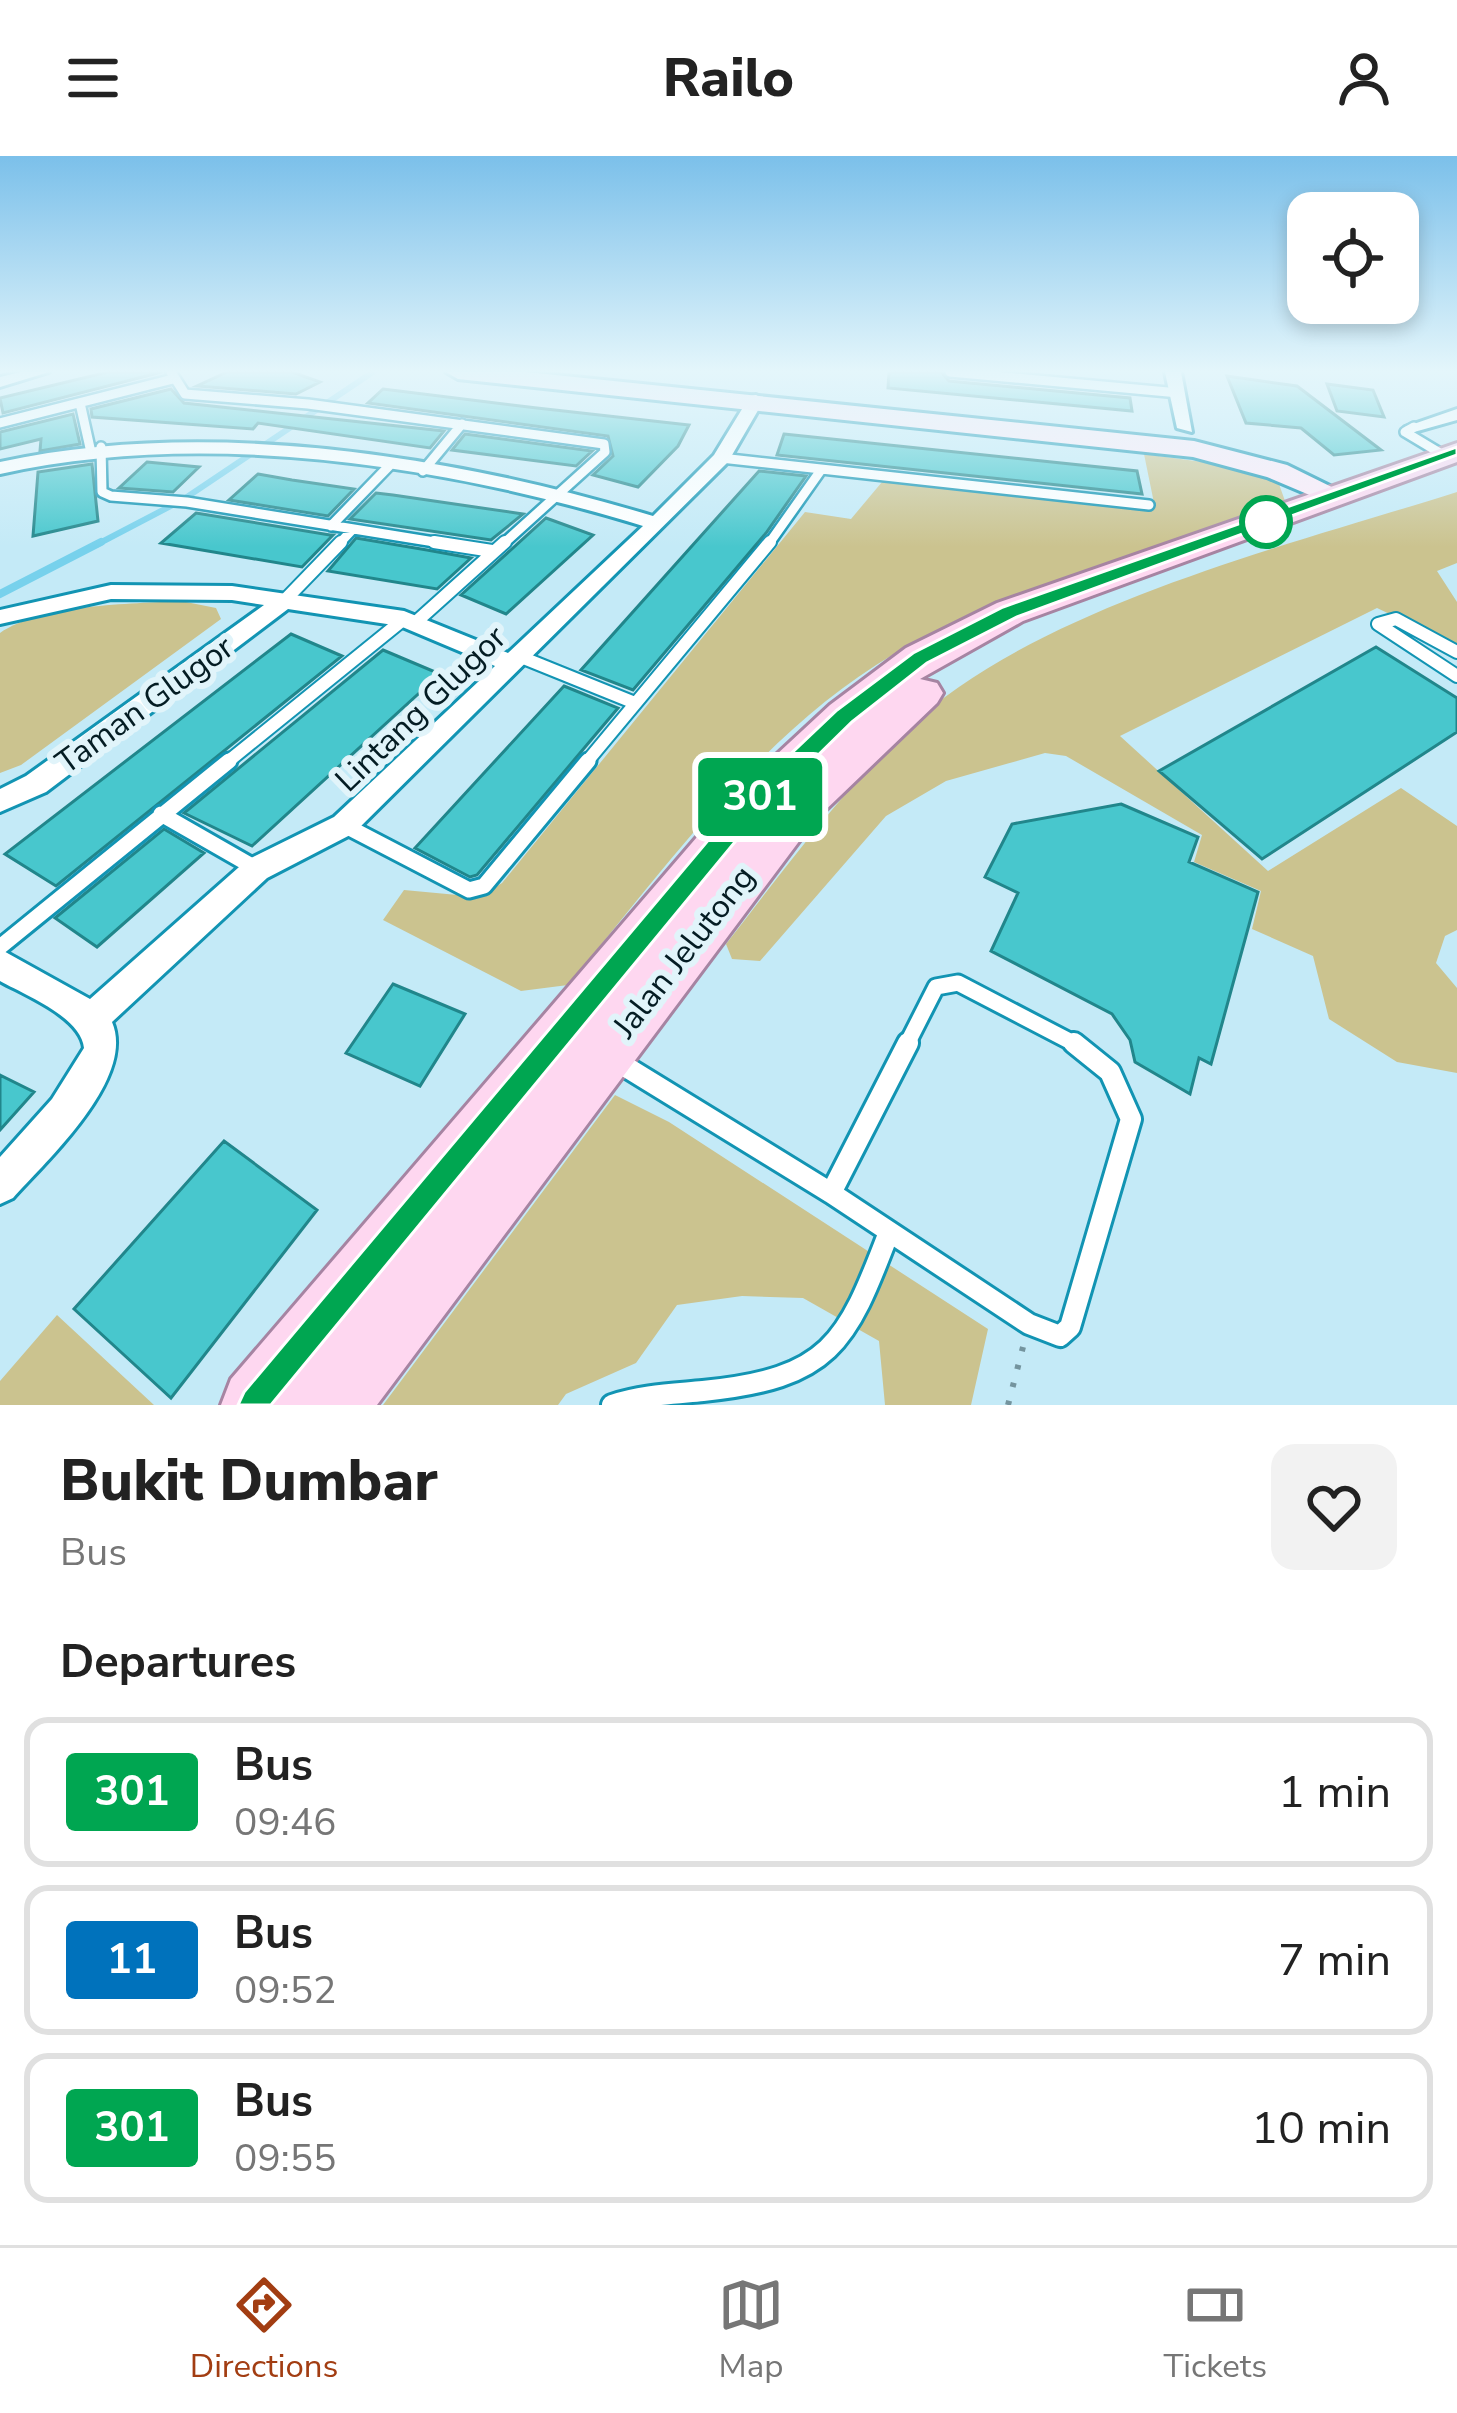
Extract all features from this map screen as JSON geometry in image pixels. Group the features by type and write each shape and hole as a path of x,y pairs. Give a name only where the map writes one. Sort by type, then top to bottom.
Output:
{"main road":[{"name":"Jalan Jelutong","path":"332,1405 799,807 861,744 942,677 1048,619 1453,460"},
{"name":"Jalan Jelutong","path":"257,1405 750,807 844,716 920,658 965,632 1352,500 1453,460"}],"street":[{"name":"Lintang Glugor","path":"91,1020 257,869 344,825 657,524 721,458 738,430"},
{"path":"1044,430 1220,453 1352,500"},
{"path":"0,468 96,448 253,448 564,494 657,524"},
{"name":"Taman Glugor","path":"0,617 111,592 232,593 410,621 517,661"},
{"name":"Taman Glugor","path":"0,801 36,784 284,601"},
{"path":"0,964 91,1020 102,1035 104,1050 90,1078 0,1185"}],"lane":[{"path":"90,430 102,492 492,551"},
{"path":"423,471 457,430"},
{"path":"0,947 160,814 410,621 564,494 605,452 604,444 507,430"},
{"path":"1408,430 1453,460"},
{"path":"721,458 1149,505"},
{"path":"331,526 389,466"},
{"path":"344,825 477,889 781,529 820,470"},
{"path":"284,601 352,530"},
{"path":"1457,652 1396,619 1378,624 1457,676"},
{"path":"517,661 635,704"},
{"path":"160,814 257,869"},
{"path":"603,1054 831,1193 1029,1324 1060,1336 1070,1327 1131,1119 1130,1098 1107,1064 958,983 945,982 936,987 831,1193"},
{"path":"612,1405 763,1385 811,1364 843,1342 889,1232"}],"path":[{"path":"1008,1405 1029,1324"}],"shaded area":[{"path":"1144,454 1239,467 1279,484 1285,501 988,607 894,654 846,686 801,722 718,805 568,985 521,991 383,920 404,890 479,897 502,883 805,512 851,519 882,482 1148,509 1154,503"},
{"path":"1457,492 1457,563 1437,571 1457,602 1457,646 1377,608 1120,736 1268,871 1401,788 1457,826 1457,930 1445,936 1436,963 1457,988 1457,1073 1397,1062 1329,1019 1313,956 1252,929 1261,891 1194,862 1202,835 1066,756 1045,753 946,781 886,816 760,961 732,959 726,944 836,806 908,728 961,685 1093,614 1168,584"},
{"path":"181,601 216,608 221,619 21,765 0,773 0,633 62,611"},
{"path":"615,1095 669,1122 988,1329 971,1405 885,1405 879,1341 803,1298 742,1296 677,1305 636,1363 566,1394 558,1405 383,1405"},
{"path":"57,1315 154,1405 0,1405 0,1381"}],"building":[{"path":"77,430 80,444 40,451 41,439 0,449 0,432"},
{"path":"308,430 444,431 430,448"},
{"path":"566,430 686,430 678,446 638,487 593,475 613,456 608,436"},
{"path":"1304,430 1355,430 1381,450 1334,455"},
{"path":"465,434 592,451 576,466 452,450"},
{"path":"784,434 1137,471 1142,494 777,455"},
{"path":"147,462 199,467 173,492 119,488"},
{"path":"92,464 98,521 33,536 38,472"},
{"path":"759,471 806,476 766,533 633,690 581,670"},
{"path":"258,474 354,489 328,516 229,500"},
{"path":"376,493 523,514 491,540 350,519"},
{"path":"196,513 333,535 302,567 161,543"},
{"path":"546,518 593,535 506,614 461,595"},
{"path":"356,538 471,558 437,589 328,571"},
{"path":"291,634 342,656 56,886 5,854"},
{"path":"1376,647 1457,698 1457,732 1262,859 1159,771"},
{"path":"383,650 440,674 252,846 184,813"},
{"path":"564,686 618,708 477,875 470,877 415,848"},
{"path":"1121,804 1198,837 1189,862 1258,892 1211,1064 1199,1058 1190,1094 1135,1062 1130,1040 1112,1014 991,951 1018,893 985,877 1012,824"},
{"path":"164,829 204,853 97,947 55,918"},
{"path":"393,984 465,1014 420,1086 346,1053"},
{"path":"0,1075 34,1092 0,1130"},
{"path":"224,1141 317,1210 171,1398 74,1309"}],"waterway":[{"path":"96,545 184,499 286,430"},
{"path":"0,594 101,542"}],"bus line":[{"name":"301","path":"257,1405 750,807 844,716 920,658 1010,612 1457,452"}]}
